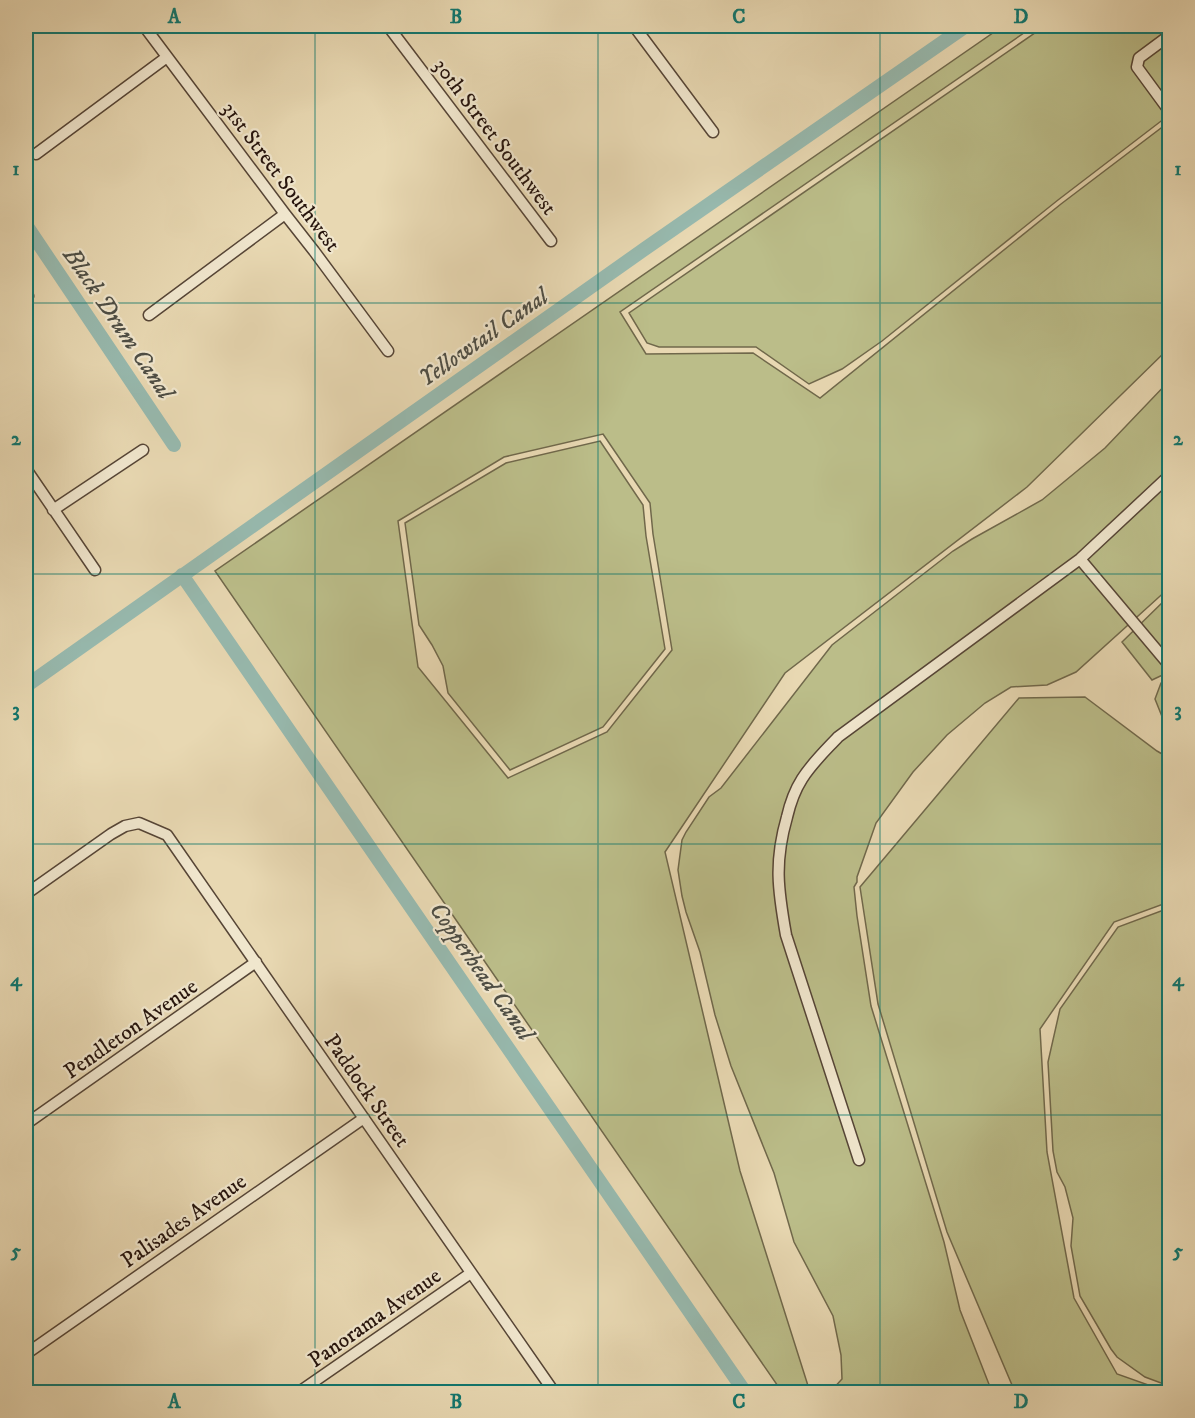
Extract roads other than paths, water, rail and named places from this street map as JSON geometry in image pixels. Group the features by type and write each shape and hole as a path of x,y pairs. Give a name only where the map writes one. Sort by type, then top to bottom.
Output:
{"street":[{"name":"31st Street Southwest","path":"144,26 388,351"},
{"name":"30th Street Southwest","path":"388,26 551,241"},
{"path":"634,26 713,132"},
{"path":"1170,35 1139,58 1137,67 1170,112"},
{"path":"36,154 167,57"},
{"path":"149,315 285,214"},
{"path":"53,510 143,450"},
{"path":"26,469 95,570"},
{"path":"859,1160 786,935 779,897 777,865 781,836 790,806 802,779 838,737 1080,559 1170,475"},
{"path":"1080,559 1170,666"},
{"name":"Paddock Street","path":"26,894 125,826 139,823 167,836 554,1392"},
{"name":"Pendleton Avenue","path":"26,1124 256,963"},
{"name":"Palisades Avenue","path":"26,1354 364,1118"},
{"name":"Panorama Avenue","path":"299,1392 471,1273"}],"waterway":[{"name":"Yellowtail Canal","path":"26,686 646,248 966,26"},
{"name":"Black Drum Canal","path":"26,225 174,445"},
{"name":"Copperhead Canal","path":"182,575 745,1392"}]}
